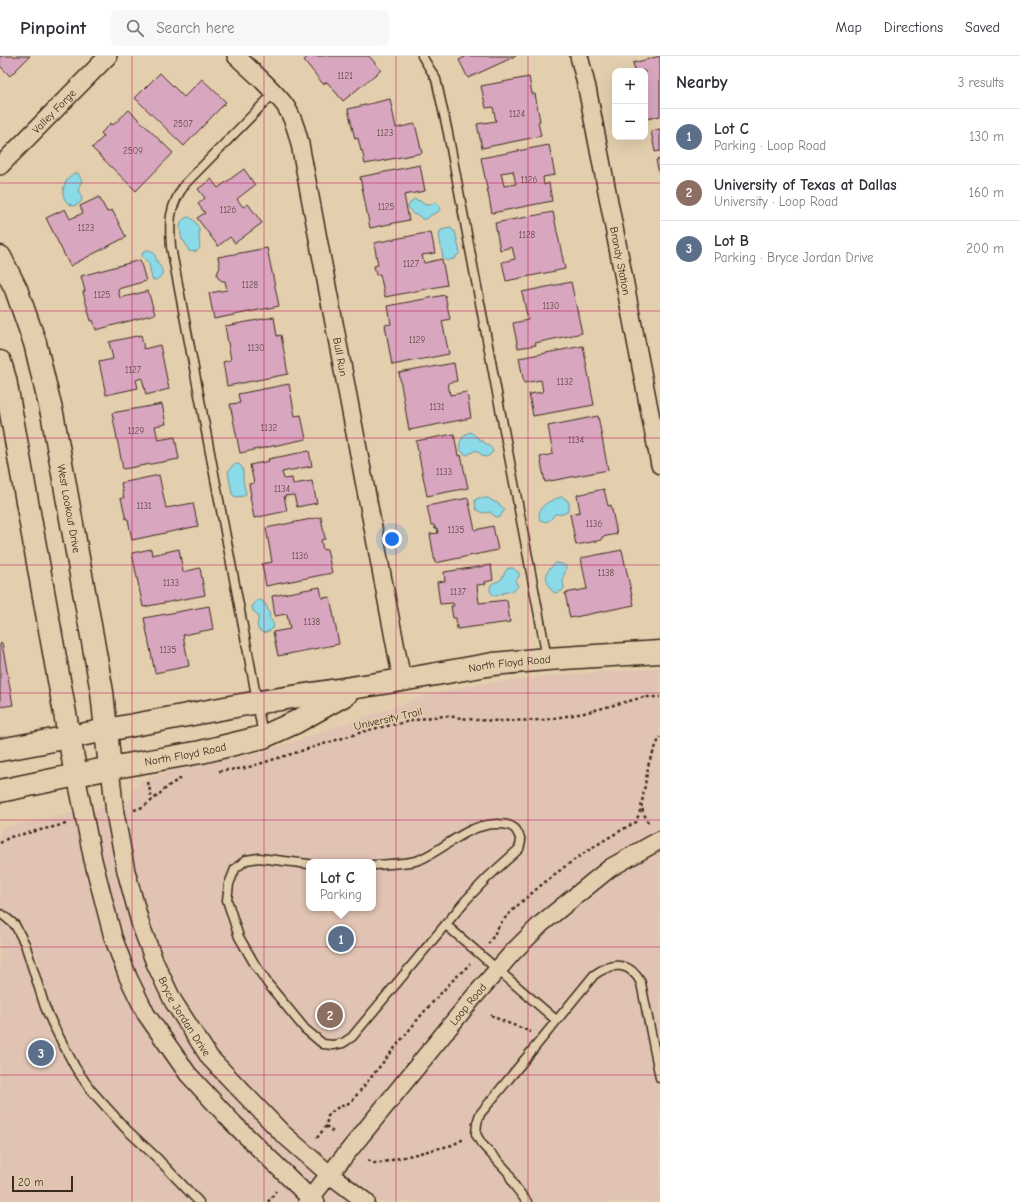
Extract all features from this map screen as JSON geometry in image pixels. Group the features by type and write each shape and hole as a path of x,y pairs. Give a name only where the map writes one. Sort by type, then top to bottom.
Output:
{"street":[{"name":"Valley Forge","path":"0,166 108,56"},
{"name":"Bull Run","path":"236,56 274,93 284,105 296,129 300,144 402,680"},
{"name":"Brandy Station","path":"579,56 587,88 660,465"},
{"name":"West Lookout Drive","path":"0,257 16,289 35,343 53,418 102,692 110,768"},
{"path":"0,362 5,379 69,737 93,860 113,937 128,978 146,1014 188,1074 234,1124 311,1201"},
{"name":"North Floyd Road","path":"0,750 257,702 360,687 493,664 660,652"},
{"name":"North Floyd Road","path":"0,792 110,768 201,752 263,737 296,722 360,687"},
{"name":"Bryce Jordan Drive","path":"110,768 115,813 126,871 144,934 155,963 173,1001 210,1058 282,1133 329,1174 366,1202"},
{"name":"Loop Road","path":"311,1201 329,1174 497,969 513,952 541,924 610,868 660,840"}],"lane":[{"path":"422,56 436,79 448,133 547,659"},
{"path":"263,737 254,680 171,247 170,228 171,212 177,196 185,184 274,93"},
{"path":"306,864 259,858 246,860 235,869 229,884 227,900 239,937 268,984 300,1023 323,1044 333,1045 343,1043 352,1037 466,900 488,877 519,849 521,841 516,830 506,824 493,824 477,827 458,836 437,850 418,860 376,865"},
{"path":"0,914 15,925 24,944 45,1007 53,1025 75,1067 90,1089 126,1129 156,1157 199,1202"},
{"path":"446,925 556,1020"},
{"path":"527,1202 514,1185 508,1172 480,1143 476,1134 477,1123 480,1114 556,1020 594,975 602,970 612,966 622,966 630,969 637,975 641,983 660,1077"}],"path":[{"name":"University Trail","path":"214,772 252,766 372,729 431,717 447,716 476,720 500,721 543,720 584,713 644,697 660,696"},
{"path":"492,939 500,924 546,881 602,841 636,822 641,808 649,762 660,737"},
{"path":"132,810 142,808 177,780 188,776"},
{"path":"148,778 152,801"},
{"path":"641,808 650,826"},
{"path":"0,843 10,837 61,825"},
{"path":"318,1137 326,1126 328,1116 335,1109 351,1102 423,1013 451,982 468,967"},
{"path":"491,1015 502,1021 534,1033"},
{"path":"326,1126 334,1133"},
{"path":"368,1160 374,1163 380,1163 452,1145"},
{"path":"268,1202 276,1192"}],"shaded area":[{"path":"660,668 660,1202 0,1202 0,828 130,802 133,790 141,781 174,770 263,752 429,695 471,685 562,675"}],"water":[{"path":"75,173 78,173 82,181 79,192 82,199 80,203 74,206 65,200 63,190 67,180"},
{"path":"414,199 425,205 430,205 435,202 439,205 440,209 427,219 422,219 418,215 413,214 408,207"},
{"path":"189,217 196,223 199,229 200,246 198,250 193,252 189,251 182,240 180,229 183,220"},
{"path":"451,228 455,231 460,253 456,256 456,258 447,261 443,258 439,234 441,230"},
{"path":"150,250 155,254 162,270 161,276 156,280 152,279 149,264 142,256 143,252"},
{"path":"470,432 490,447 493,451 490,455 486,457 483,456 476,450 467,455 463,453 460,447 461,440"},
{"path":"239,464 243,473 243,483 246,493 244,496 235,497 232,494 228,472 233,465"},
{"path":"562,497 569,503 566,513 555,514 550,520 547,521 540,520 540,511 545,504"},
{"path":"478,498 488,498 505,509 500,517 496,517 490,512 482,513 476,509 475,500"},
{"path":"556,563 565,565 566,570 563,578 564,588 562,591 555,593 550,589 547,581 547,574 549,569"},
{"path":"513,568 519,573 519,577 515,581 518,586 512,591 494,596 490,591 492,583 500,580 506,570"},
{"path":"260,600 265,604 270,615 269,617 274,625 273,628 266,632 262,632 258,629 258,615 253,611 252,607 256,601"}],"building":[{"path":"0,56 30,56 10,76 0,66"},
{"path":"309,56 369,56 381,70 343,101 327,82 323,84 304,60"},
{"path":"464,56 516,56 468,78 459,60 465,57"},
{"path":"660,56 660,116 648,119 648,68 634,68 633,63"},
{"path":"160,73 184,97 202,79 226,102 184,146 135,98"},
{"path":"529,77 532,94 535,94 541,136 482,148 477,124 496,121 493,107 486,108 481,86"},
{"path":"390,99 396,128 415,124 422,153 365,164 358,138 355,139 348,109"},
{"path":"129,110 173,153 136,191 92,148 104,136 101,133 111,123 113,125"},
{"path":"660,129 660,151 655,152 651,131"},
{"path":"549,145 555,175 543,177 544,185 549,183 552,201 492,213 481,158","holes":["513,171 516,184 504,186 501,173"]},
{"path":"660,159 660,178 656,160"},
{"path":"420,165 425,191 404,195 409,220 370,228 360,177"},
{"path":"244,169 255,185 237,199 243,207 248,204 262,223 235,243 230,237 218,246 197,218 205,213 198,204 205,198 198,189 211,179 218,188"},
{"path":"99,197 107,212 112,210 126,237 70,266 46,218 65,209 70,219 83,213 80,206"},
{"path":"553,212 565,269 506,281 502,262 515,259 512,247 500,250 495,223"},
{"path":"431,232 435,253 422,255 424,263 442,259 447,285 385,297 380,274 376,275 374,266 378,265 374,243"},
{"path":"267,248 279,306 214,319 209,293 227,290 225,281 218,278 217,274 220,267 218,257"},
{"path":"140,260 146,281 118,289 120,298 148,291 155,314 96,330 93,320 91,321 83,292 85,291 81,276"},
{"path":"571,282 582,333 518,348 513,323 528,320 522,292"},
{"path":"445,295 450,319 442,321 449,354 392,365 385,325 391,324 388,306"},
{"path":"274,317 277,336 281,335 288,374 227,386 223,362 231,360 225,326"},
{"path":"141,335 144,349 160,345 169,389 146,395 142,378 136,380 138,388 106,395 99,362 113,359 109,342"},
{"path":"583,346 594,405 533,416 529,394 543,392 541,380 524,383 519,358"},
{"path":"454,363 457,381 448,383 450,395 467,392 471,418 409,430 399,373"},
{"path":"289,384 295,416 301,415 306,439 240,453 230,404 240,403 238,394"},
{"path":"162,404 166,424 155,426 158,440 175,437 179,459 123,469 112,413"},
{"path":"598,416 608,470 545,482 540,457 553,454 548,426"},
{"path":"454,434 458,456 461,455 468,488 427,496 416,441"},
{"path":"309,451 312,466 282,472 284,479 292,478 293,484 312,481 317,503 297,507 294,495 284,496 287,511 254,518 249,484 254,483 250,465 269,461 268,459"},
{"path":"159,475 166,508 193,503 198,526 132,540 128,519 126,519 121,498 124,498 121,483"},
{"path":"604,489 608,506 611,505 617,534 602,537 602,540 576,545 570,514 580,512 577,495"},
{"path":"468,498 475,530 493,526 498,550 435,563 430,534 438,533 437,528 435,529 434,525 431,525 427,506"},
{"path":"321,517 325,539 321,540 323,550 327,549 332,573 266,586 262,564 272,562 266,528"},
{"path":"151,549 152,555 179,549 183,572 200,568 205,595 143,607 132,553"},
{"path":"622,550 634,605 570,618 565,593 587,589 581,558"},
{"path":"491,565 493,580 485,582 486,584 477,585 479,603 507,600 510,622 457,629 456,618 453,618 451,606 454,606 453,603 440,604 437,582 445,581 444,572"},
{"path":"320,587 322,598 330,597 339,644 278,656 273,632 290,629 287,614 275,616 272,596"},
{"path":"209,606 213,629 183,635 189,666 155,673 144,618"},
{"path":"2,643 13,705 0,707 0,644"}],"place":[{"name":"Lot C","path":"341,939"},
{"name":"University of Texas at Dallas","path":"330,1015"},
{"name":"Lot B","path":"41,1053"}]}
